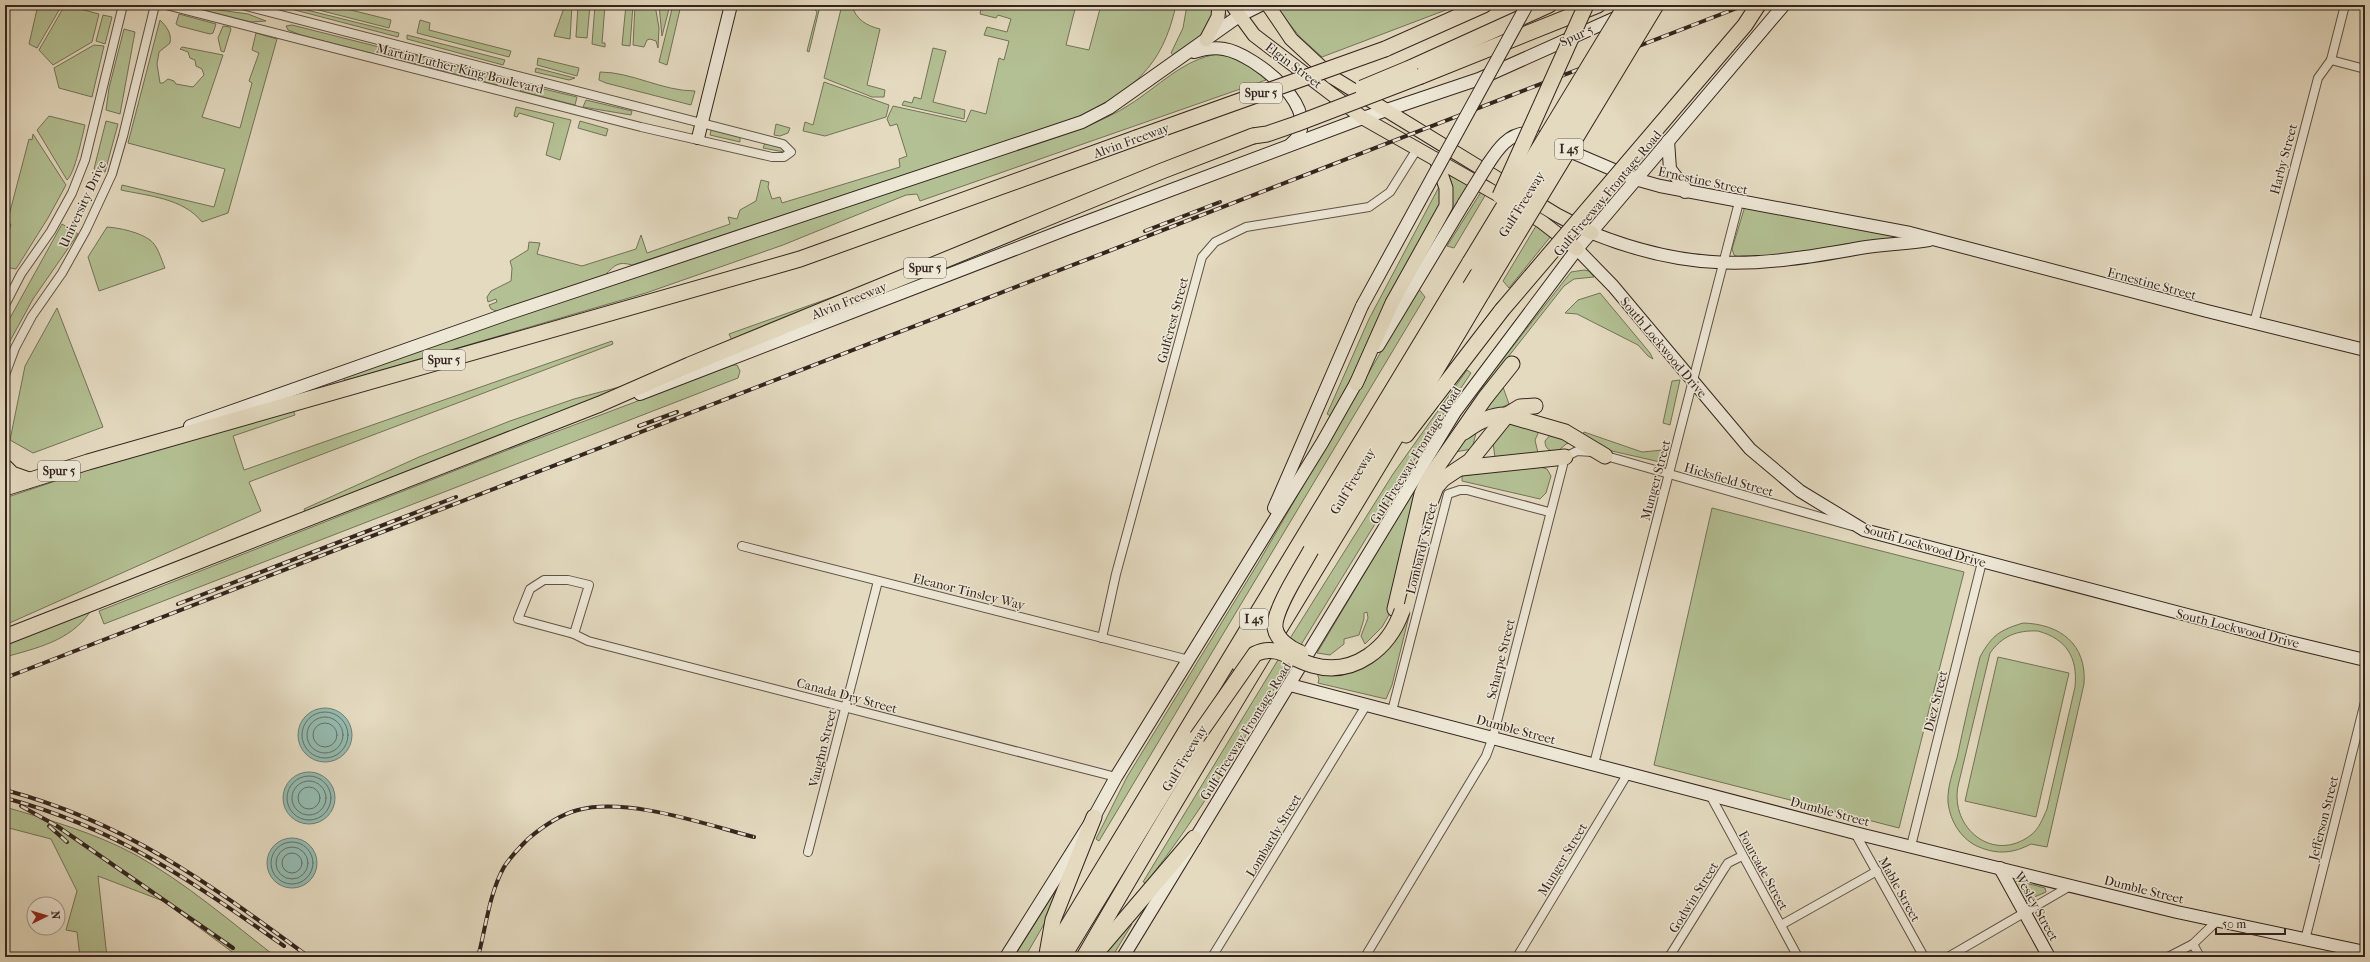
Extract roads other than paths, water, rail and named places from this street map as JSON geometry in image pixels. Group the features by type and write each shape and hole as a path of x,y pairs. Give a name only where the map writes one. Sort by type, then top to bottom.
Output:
{"highway":[{"path":"1461,16 1479,5"},
{"path":"1461,16 1484,5"},
{"path":"1416,72 1549,5"},
{"path":"1470,262 1586,5"},
{"path":"1416,72 1598,5"},
{"name":"Gulf Freeway","path":"1086,957 1160,825 1386,456 1470,287 1470,262 1626,5"},
{"name":"Gulf Freeway","path":"1063,957 1642,5"},
{"name":"Gulf Freeway","path":"1047,957 1470,287 1656,5"},
{"path":"1386,456 1412,429 1502,310 1745,24 1758,5"},
{"name":"Alvin Freeway","path":"88,462 800,260 1385,48 1461,16"},
{"name":"Alvin Freeway","path":"600,404 689,365 1162,171 1253,136 1267,134 1296,124 1416,72"},
{"path":"1311,550 1276,619 1278,635 1291,648 1311,657 1334,660 1358,654 1382,636 1398,610 1422,494 1428,480 1484,398 1512,364"},
{"path":"1477,453 1484,398"},
{"name":"Spur 5","path":"5,637 600,404"},
{"path":"1197,736 1255,654 1269,649 1313,665 1332,668 1348,666 1360,662 1381,647 1391,636 1432,494 1443,479 1461,468 1477,453 1507,416 1520,407 1535,406"},
{"path":"1458,436 1480,422 1497,416 1507,416 1565,432 1605,456"},
{"path":"1461,468 1565,457"},
{"name":"Spur 5","path":"5,488 88,462"},
{"path":"5,467 12,474 29,480"},
{"path":"1047,957 1053,920 1094,818"},
{"path":"1086,957 1102,946 1194,838"}],"main road":[{"path":"698,138 731,5"},
{"path":"1206,40 1218,17 1219,5"},
{"name":"Spur 5","path":"88,462 521,309 1082,122 1109,108 1187,54 1206,40 1236,11 1261,5"},
{"name":"Elgin Street","path":"1268,5 1291,38 1332,77 1384,111"},
{"path":"1256,547 1362,306 1527,5"},
{"name":"Spur 5","path":"600,404 612,405 1290,145 1363,118 1479,79 1645,5"},
{"name":"Gulf Freeway Frontage Road","path":"1123,957 1194,838 1290,685 1455,412 1577,249 1592,233 1635,179 1712,92 1783,6"},
{"name":"Elgin Street","path":"1236,11 1254,35 1363,118"},
{"path":"1187,54 1205,48 1224,49 1255,63 1289,93 1299,109 1303,127 1298,138 1290,145"},
{"path":"1384,111 1557,215 1592,233"},
{"name":"South Lockwood Drive","path":"1363,118 1509,201 1542,222 1577,249 1612,286 1750,449 1800,491 1864,530 1982,562 2365,660"},
{"name":"Ernestine Street","path":"1356,384 1488,164 1506,140 1517,133 1527,133 1635,179 1685,192 1910,233 1932,240 2254,323 2365,350"},
{"path":"1668,141 1670,169 1685,188 1685,192"},
{"path":"1006,957 1094,818 1116,777 1189,660 1256,547 1322,443 1356,384 1392,303 1446,206 1446,188 1436,159"},
{"name":"Ernestine Street","path":"1592,233 1632,247 1680,260 1722,264 1790,261 1861,248 1932,240"},
{"name":"Dumble Street","path":"1290,685 1709,793 1855,833 2217,921 2305,940 2352,953 2365,952"},
{"name":"Wesley Street","path":"2000,868 2049,957"}],"street":[{"name":"University Drive","path":"5,305 21,274 51,231 72,193 85,160 123,5"},
{"name":"University Drive","path":"5,376 15,348 86,230 112,174 156,5"},
{"name":"Martin Luther King Boulevard","path":"166,5 634,125 698,138 777,157 784,157 791,152 783,144 242,5"},
{"name":"Harby Street","path":"2254,323 2318,78 2331,60 2345,5"},
{"path":"2331,60 2365,69"},
{"path":"746,150 749,136"},
{"name":"Gulfcrest Street","path":"1102,638 1116,574 1202,257 1215,242 1246,227 1369,207 1390,192 1417,149"},
{"name":"Munger Street","path":"1594,764 1739,202"},
{"name":"Hicksfield Street","path":"1565,457 1572,453 1584,451 1605,456 1864,530"},
{"name":"Scharpe Street","path":"1365,957 1486,756 1493,738 1565,457"},
{"name":"Lombardy Street","path":"1392,711 1448,494 1460,490 1467,490 1550,512"},
{"name":"Eleanor Tinsley Way","path":"742,546 1189,660"},
{"name":"Diez Street","path":"1912,846 1982,562"},
{"name":"Canada Dry Street","path":"574,634 589,585 568,580 544,580 530,589 518,619 574,634 588,640 1116,777"},
{"name":"Vaughn Street","path":"808,852 878,581"},
{"name":"Jefferson Street","path":"2305,940 2365,702"},
{"name":"Lombardy Street","path":"1212,957 1367,704"},
{"name":"Munger Street","path":"1517,957 1628,773"},
{"name":"Fourcade Street","path":"1709,793 1798,957"},
{"name":"Mable Street","path":"1855,833 1924,957"},
{"name":"Godwin Street","path":"1669,957 1724,869 1732,860 1742,856"},
{"path":"1781,925 1877,871"},
{"path":"1948,957 2072,885"},
{"path":"2168,957 2192,944 2217,921"},
{"path":"2192,944 2200,957"}],"water":[{"path":"325,708 335,710 344,716 350,725 352,735 350,745 344,754 335,760 325,762 315,760 306,754 300,745 298,735 300,725 306,716 315,710"},
{"path":"309,772 319,774 327,780 333,788 335,798 333,808 327,816 319,822 309,824 299,822 291,816 285,808 283,798 285,788 291,780 299,774"},
{"path":"287,838 297,838 310,845 317,858 317,868 310,881 297,888 287,888 278,884 271,877 267,868 267,858 271,849 278,842"}],"railway":[{"path":"5,678 1745,5"},
{"path":"1145,231 1220,202"},
{"path":"639,426 677,412"},
{"path":"178,604 456,497"},
{"path":"5,790 49,804 90,820 129,838 201,880 309,957"},
{"path":"5,798 45,810 82,824 152,859 217,900 284,946"},
{"path":"21,806 57,826 233,948"},
{"path":"478,957 491,899 504,867 528,839 545,826 564,815 578,810 598,807 642,809 690,819 754,837"},
{"path":"49,826 67,842"}]}
